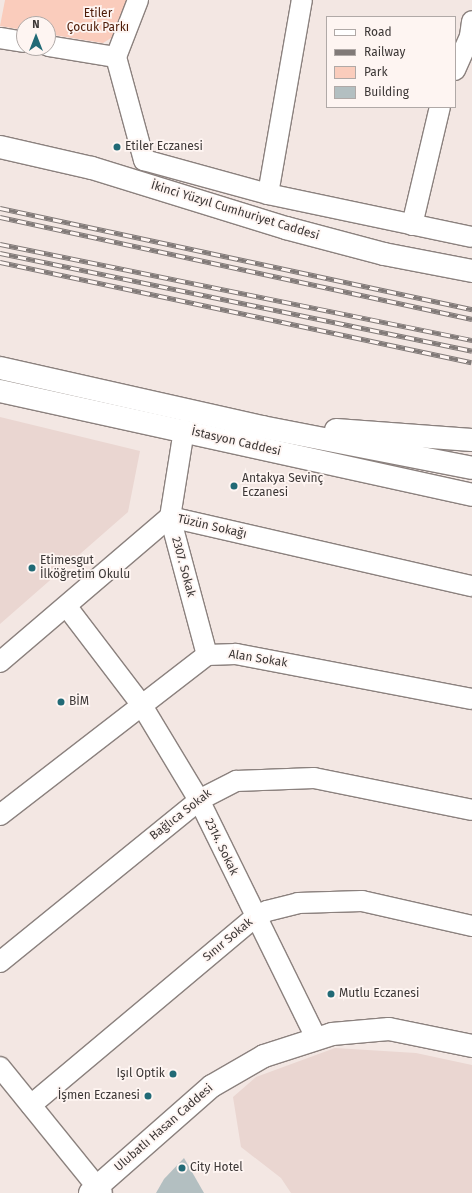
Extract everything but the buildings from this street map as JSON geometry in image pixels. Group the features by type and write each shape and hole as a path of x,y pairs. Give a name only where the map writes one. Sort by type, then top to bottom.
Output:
{"main road":[{"name":"İkinci Yüzyıl Cumhuriyet Caddesi","path":"0,147 92,168 301,232 384,254 472,271"},
{"name":"İstasyon Caddesi","path":"0,368 262,427 472,468"},
{"name":"İstasyon Caddesi","path":"0,391 184,430 472,495"},
{"path":"262,427 472,440"},
{"name":"Ulubatlı Hasan Caddesi","path":"96,1191 212,1086 264,1056 332,1034 389,1029 472,1046"}],"street":[{"path":"138,0 116,57 144,160 268,194 472,237"},
{"path":"268,194 302,0"},
{"path":"463,69 472,21"},
{"path":"0,38 16,41"},
{"path":"56,47 116,57"},
{"path":"412,225 440,108"},
{"name":"2307. Sokak","path":"184,430 170,517 207,655"},
{"name":"Tüzün Sokağı","path":"0,662 67,607 170,517 472,586"},
{"name":"2314. Sokak","path":"67,607 141,704 198,800 316,1038"},
{"name":"Alan Sokak","path":"207,655 236,654 472,699"},
{"path":"0,815 141,704 207,655"},
{"name":"Bağlıca Sokak","path":"0,962 198,800 236,781 301,777 472,810"},
{"name":"Sınır Sokak","path":"31,1104 256,917 281,906 342,900 472,926"},
{"path":"0,1067 31,1104 96,1191"}],"shaded area":[{"name":"Etimesgut İlköğretim Okulu","path":"0,417 140,451 128,512 0,624"},
{"path":"335,1048 416,1053 472,1065 472,1193 291,1193 281,1178 241,1147 233,1097 256,1077"}],"green space":[{"name":"Etiler Çocuk Parkı","path":"5,0 127,0 119,33 103,43 56,35 56,16 16,16 16,29 0,26"}],"railway":[{"path":"0,208 472,309"},
{"path":"0,217 472,319"},
{"path":"0,244 472,340"},
{"path":"0,253 472,351"},
{"path":"0,262 472,362"}],"place":[{"name":"Etiler Eczanesi","path":"117,147"},
{"name":"Antakya Sevinç Eczanesi","path":"234,486"},
{"name":"Etimesgut İlköğretim Okulu","path":"32,568"},
{"name":"BİM","path":"61,702"},
{"name":"Mutlu Eczanesi","path":"331,994"},
{"name":"Işıl Optik","path":"173,1074"},
{"name":"İşmen Eczanesi","path":"148,1096"},
{"name":"City Hotel","path":"182,1168"}]}
